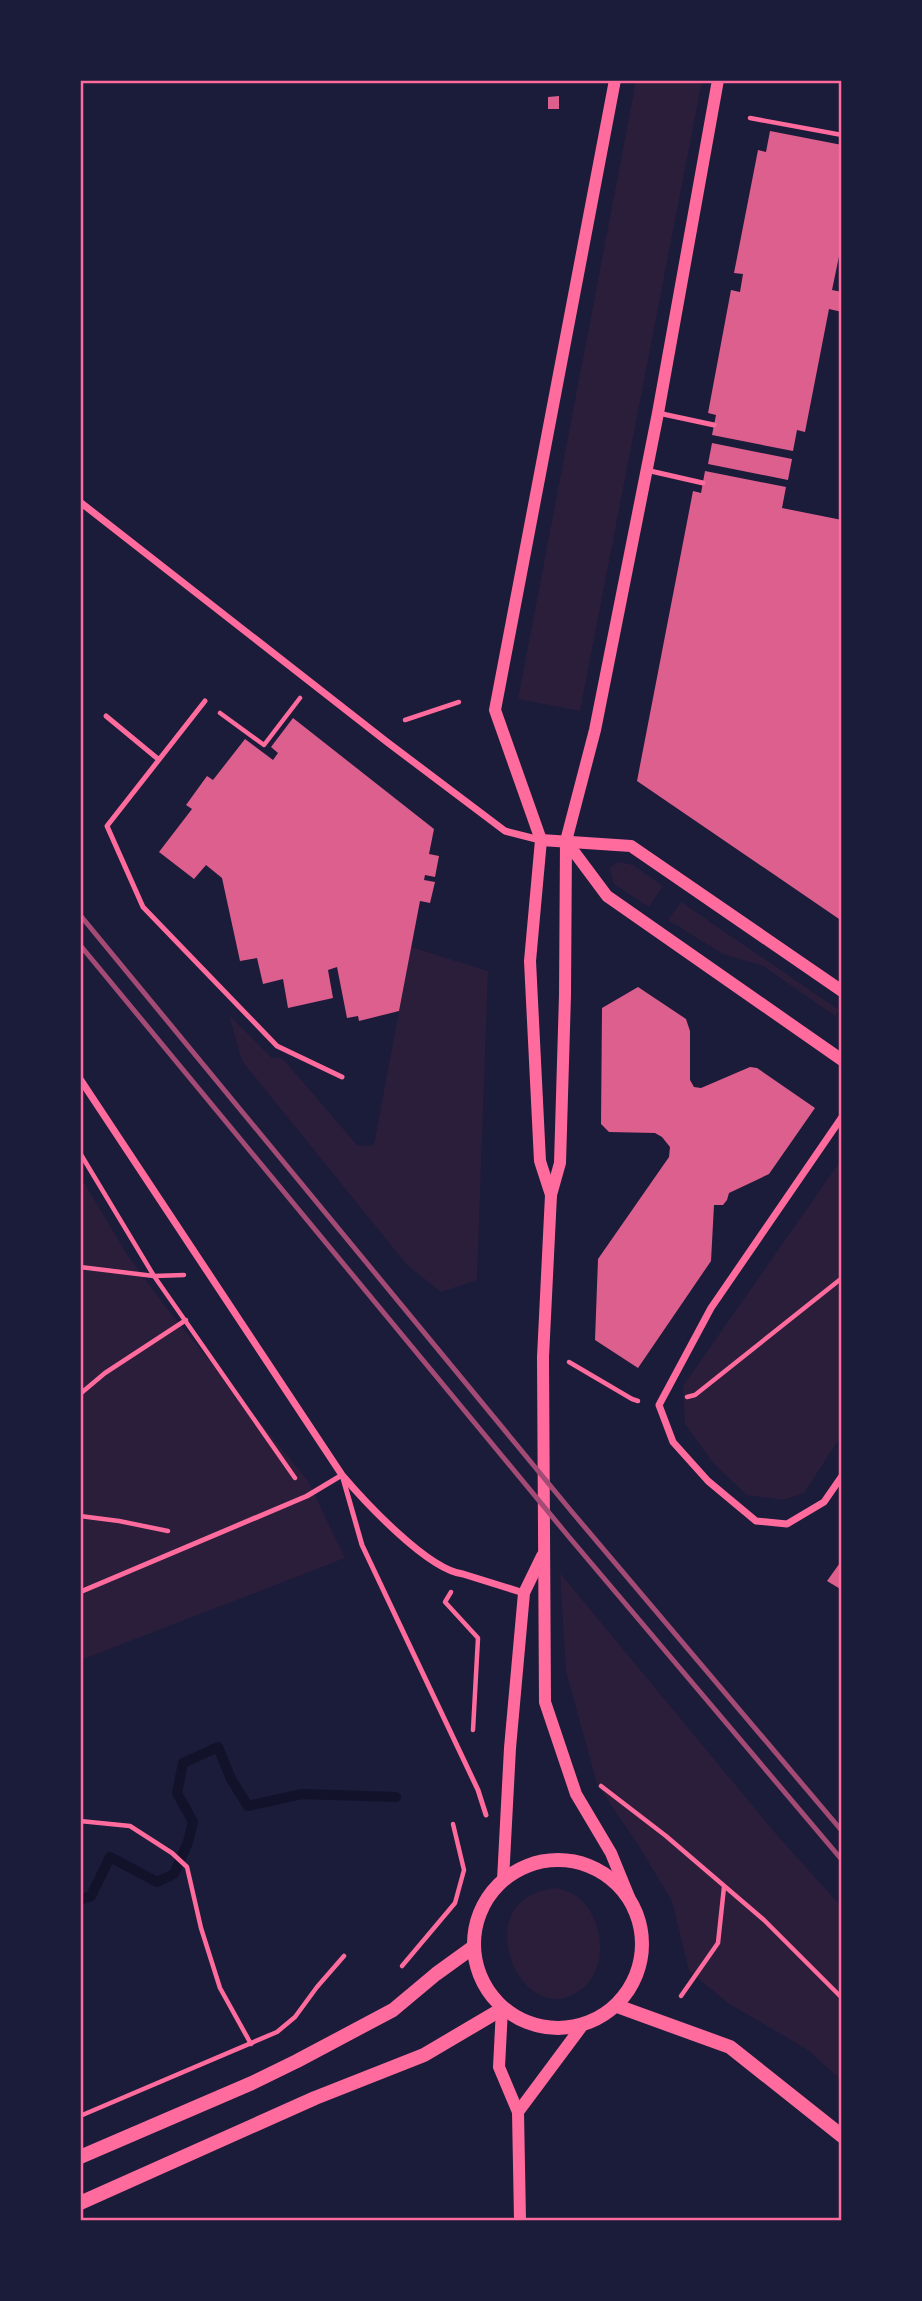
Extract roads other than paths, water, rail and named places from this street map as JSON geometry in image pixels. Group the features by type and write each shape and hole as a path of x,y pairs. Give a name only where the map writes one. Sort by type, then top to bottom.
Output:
{"main road":[{"path":"546,1860 570,1860 593,1867 613,1880 629,1897 640,1924 643,1954 634,1982 617,2006 582,2026 554,2029 526,2024 502,2009 487,1992 477,1971 472,1948 475,1925 483,1903 503,1880 523,1867 546,1860"},
{"path":"80,2157 252,2083 393,2010 472,1948"},
{"path":"617,2006 730,2047 842,2136"},
{"path":"80,2203 315,2098 424,2055 502,2009"}],"street":[{"path":"551,1195 540,1161 530,961 541,840 495,710 615,80"},
{"path":"629,1897 611,1853 576,1794 545,1702 542,1357 551,1195 559,1163 565,995 566,841 595,730 658,413 718,80"},
{"path":"80,502 505,831 541,840 631,846 842,990"},
{"path":"566,841 607,896 842,1060"},
{"path":"80,1079 342,1475 369,1507 433,1562 452,1572 463,1573 524,1593"},
{"path":"842,1117 711,1308 659,1405 673,1442 708,1481 756,1521 787,1524 824,1502 842,1476"},
{"path":"503,1880 510,1748 524,1593 543,1552"},
{"path":"502,2009 499,2067 518,2112 520,2221"},
{"path":"518,2112 582,2026"}],"lane":[{"path":"658,413 714,425"},
{"path":"646,470 703,483"},
{"path":"205,701 107,826 143,907 277,1046 342,1077"},
{"path":"106,716 158,759"},
{"path":"80,1592 307,1496 342,1475 362,1545 478,1790 486,1815"}],"waterway":[{"path":"80,1900 91,1896 110,1857 157,1882 174,1874 188,1842 193,1822 177,1793 183,1763 218,1747 231,1779 248,1806 302,1794 396,1797"}],"railway":[{"path":"80,915 572,1512 842,1831"},
{"path":"80,945 569,1537 842,1860"}]}
